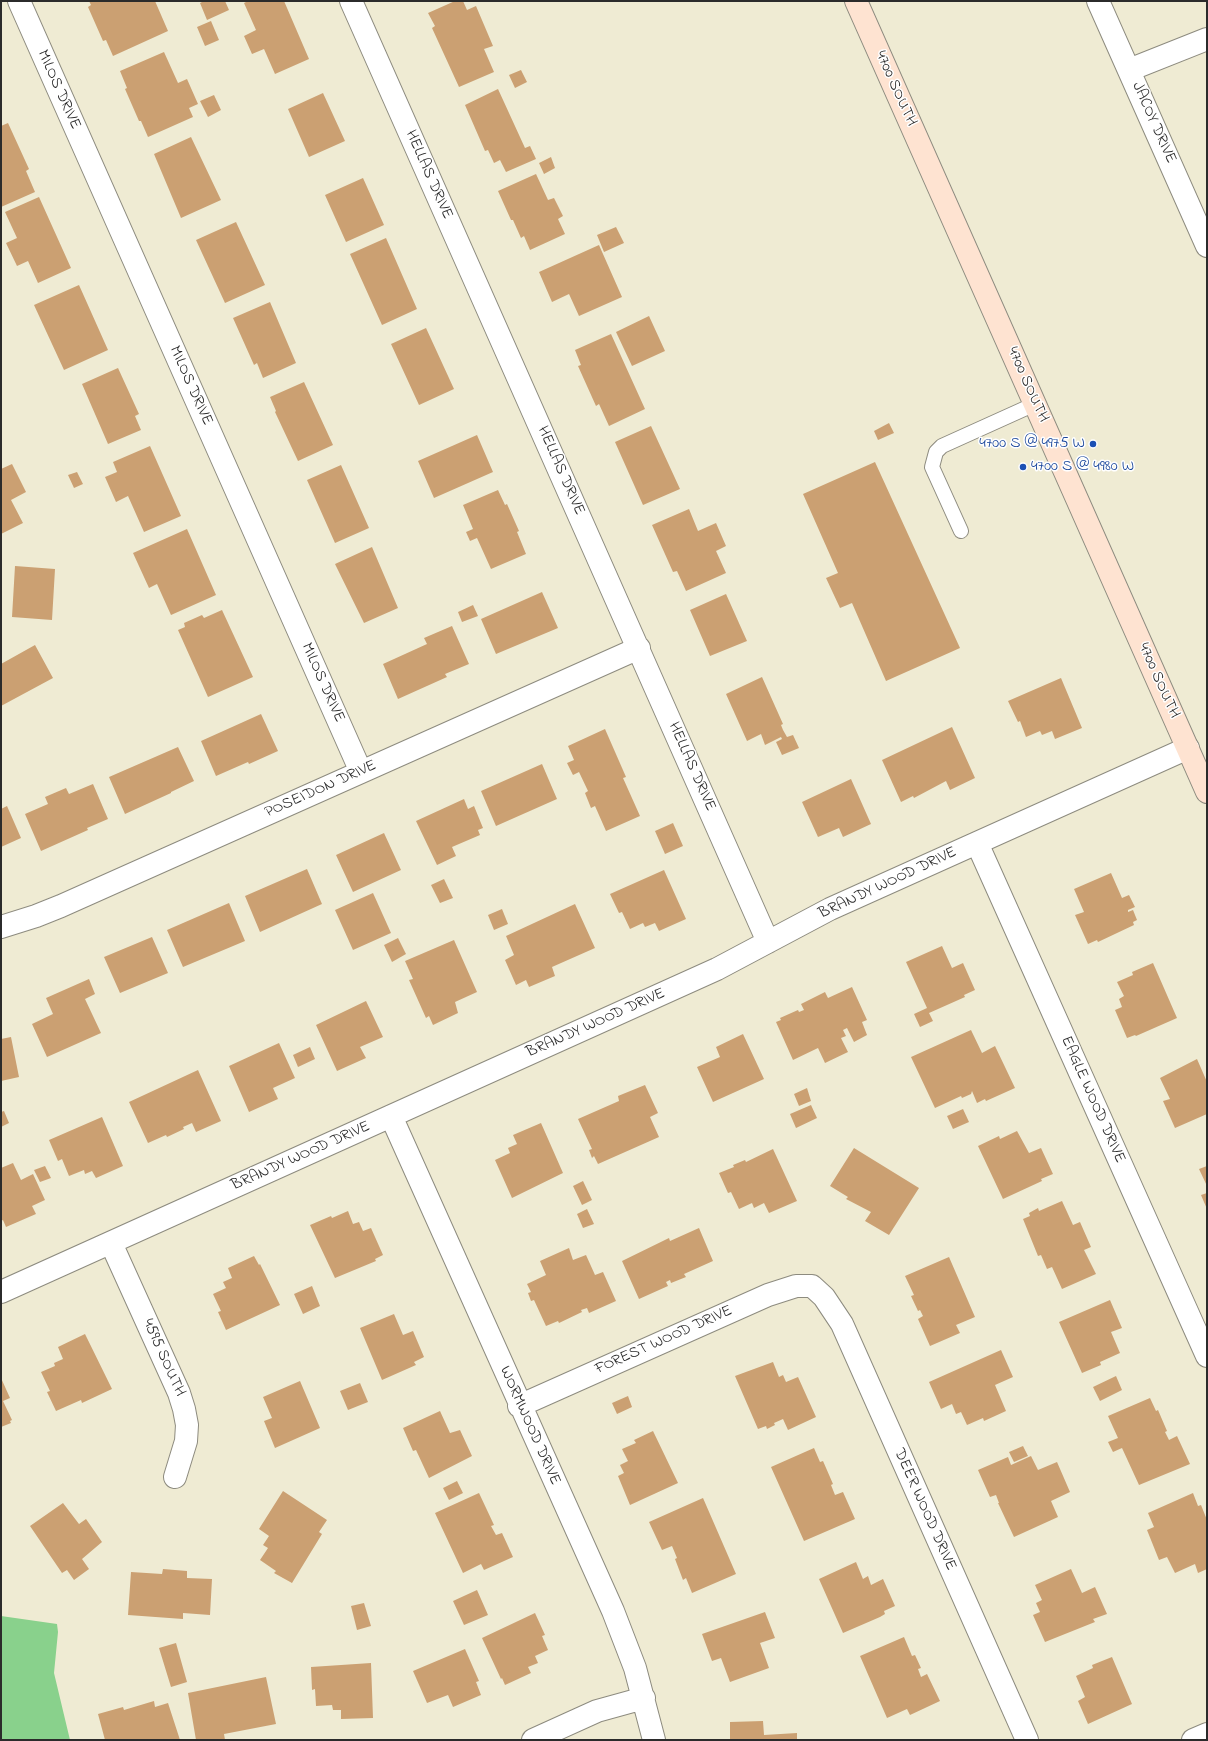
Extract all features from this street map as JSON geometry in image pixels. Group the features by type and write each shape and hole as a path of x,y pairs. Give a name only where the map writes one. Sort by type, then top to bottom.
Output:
{"main road":[{"name":"4700 SOUTH","path":"856,1 1207,792"}],"street":[{"name":"MILOS DRIVE","path":"19,1 361,772"},
{"name":"HELLAS DRIVE","path":"351,1 768,942"},
{"name":"JACOY DRIVE","path":"1098,1 1207,246"},
{"path":"1129,70 1207,39"},
{"name":"POSEIDON DRIVE","path":"1,927 61,906 638,648"},
{"name":"BRANDY WOOD DRIVE","path":"1,1292 717,969 830,909 1188,748"},
{"name":"EAGLE WOOD DRIVE","path":"977,843 1207,1356"},
{"name":"WORMWOOD DRIVE","path":"390,1116 613,1611 635,1668 654,1740"},
{"name":"4595 SOUTH","path":"111,1243 179,1393 184,1409 187,1425 186,1441 175,1477"},
{"name":"FOREST WOOD DRIVE","path":"520,1406 768,1295 796,1286 812,1286"},
{"name":"DEER WOOD DRIVE","path":"812,1286 824,1297 842,1324 1027,1740"},
{"path":"533,1740 597,1711 644,1698"},
{"path":"1194,1740 1207,1734"}],"lane":[{"path":"961,532 932,467 936,452 942,446 1035,404"}],"green space":[{"path":"1,1616 57,1624 58,1632 54,1673 70,1740 1,1740"}],"building":[{"path":"89,1 155,1 168,31 113,56 106,40 103,41 88,7 91,5"},
{"path":"204,1 225,1 229,10 207,20 200,3"},
{"path":"248,1 284,1 309,59 275,74 264,49 252,54 244,36 256,30 244,3"},
{"path":"455,1 463,1 467,10 476,6 493,46 484,49 494,72 459,87 432,28 435,26 428,13"},
{"path":"211,21 219,40 205,46 197,27"},
{"path":"164,52 178,83 187,79 198,104 189,108 193,117 148,137 141,121 139,121 125,89 127,88 120,71"},
{"path":"521,70 527,82 515,88 509,75"},
{"path":"498,89 525,148 530,146 536,159 506,172 500,160 494,163 488,150 485,151 465,105"},
{"path":"323,93 345,141 309,157 288,109"},
{"path":"214,95 221,110 208,117 200,101"},
{"path":"8,123 29,169 26,171 35,192 1,207 1,126"},
{"path":"191,137 221,200 181,218 154,154"},
{"path":"551,157 555,168 544,174 539,163"},
{"path":"536,174 548,200 554,198 563,216 558,219 565,234 530,250 524,236 521,238 513,220 511,220 498,191"},
{"path":"363,178 384,225 346,242 325,195"},
{"path":"39,197 71,268 38,283 28,261 17,266 6,243 17,238 5,212"},
{"path":"236,222 265,285 225,303 196,240"},
{"path":"616,227 624,243 604,252 597,235"},
{"path":"386,238 417,309 382,325 350,254"},
{"path":"599,245 622,297 579,316 569,294 552,302 539,272"},
{"path":"79,285 108,350 64,370 34,305"},
{"path":"270,302 296,363 263,378 257,363 254,365 233,318"},
{"path":"649,316 665,351 632,366 616,332"},
{"path":"426,328 454,389 419,405 391,344"},
{"path":"611,334 645,409 609,426 599,404 596,406 578,366 581,365 575,350"},
{"path":"118,368 139,414 135,416 141,430 108,444 82,384"},
{"path":"304,382 333,445 298,461 275,412 276,411 270,397"},
{"path":"889,423 894,433 878,440 874,431"},
{"path":"651,426 680,489 643,505 615,442"},
{"path":"477,435 493,472 434,498 418,461"},
{"path":"150,446 181,516 144,532 128,496 116,502 105,477 117,472 113,462"},
{"path":"875,462 960,648 886,681 852,603 840,608 826,578 838,573 803,494"},
{"path":"12,464 26,492 11,500 23,523 1,534 1,469"},
{"path":"341,465 369,528 335,543 307,480"},
{"path":"77,472 83,484 74,488 68,475"},
{"path":"498,490 505,505 507,504 519,531 517,532 526,554 491,569 477,538 470,541 466,532 473,529 463,505"},
{"path":"689,509 698,531 716,523 726,546 716,551 726,573 686,591 677,571 673,572 652,525"},
{"path":"187,529 216,595 171,615 157,584 149,588 133,553"},
{"path":"372,547 398,608 364,623 335,564"},
{"path":"15,566 55,569 52,620 12,617"},
{"path":"542,592 558,628 496,654 481,619"},
{"path":"726,594 747,641 710,656 690,610"},
{"path":"473,605 478,616 462,622 458,612"},
{"path":"222,610 253,677 208,697 178,630 185,627 184,623 202,615 204,618"},
{"path":"452,626 469,664 445,674 447,677 398,699 383,664 427,644 424,638"},
{"path":"35,645 53,678 1,706 1,664"},
{"path":"762,677 783,724 781,725 783,730 787,737 793,735 799,748 782,755 776,742 782,739 781,737 765,745 761,734 747,741 726,694"},
{"path":"1061,678 1082,728 1055,739 1052,731 1042,735 1040,731 1026,737 1020,721 1018,722 1008,701"},
{"path":"261,714 278,751 249,764 248,762 216,776 201,741"},
{"path":"952,727 975,778 950,790 946,781 914,798 913,796 901,802 882,760"},
{"path":"605,729 626,777 623,778 640,816 606,831 595,806 591,808 585,793 588,791 579,772 573,775 567,763 574,760 568,746"},
{"path":"178,747 194,781 125,814 109,777"},
{"path":"542,764 557,799 496,826 481,791"},
{"path":"851,779 871,824 843,837 839,828 818,837 802,802"},
{"path":"93,784 108,819 87,828 88,830 41,851 25,814 48,804 45,797 66,788 69,794"},
{"path":"464,799 468,809 474,806 483,828 478,830 480,835 452,847 456,856 437,865 416,821"},
{"path":"7,806 21,838 1,847 1,809"},
{"path":"673,823 683,846 665,854 655,831"},
{"path":"384,833 401,870 353,892 336,855"},
{"path":"307,869 322,904 260,932 245,896"},
{"path":"664,870 686,919 659,931 655,923 645,927 643,923 630,929 622,912 619,913 610,894"},
{"path":"1111,873 1122,898 1129,895 1135,907 1128,910 1128,912 1133,910 1137,920 1133,922 1134,925 1098,942 1097,940 1088,944 1075,915 1084,912 1074,889"},
{"path":"444,879 453,898 440,903 431,885"},
{"path":"373,893 391,933 353,950 335,910"},
{"path":"229,903 245,941 183,967 167,930"},
{"path":"575,904 595,948 552,967 555,976 529,987 526,980 516,985 505,960 514,955 506,936"},
{"path":"502,909 508,924 494,930 488,915"},
{"path":"152,937 168,973 120,993 104,957"},
{"path":"398,938 406,954 392,962 384,945"},
{"path":"454,940 477,992 455,1002 458,1013 433,1025 429,1016 426,1018 409,980 413,979 405,961"},
{"path":"942,946 952,968 963,963 975,990 964,995 965,997 929,1013 933,1021 920,1027 914,1014 927,1008 906,962"},
{"path":"1153,963 1177,1018 1136,1036 1127,1038 1115,1010 1122,1007 1119,999 1124,996 1117,982 1133,975 1132,972"},
{"path":"89,979 95,994 85,999 101,1033 47,1057 32,1024 53,1014 46,998"},
{"path":"852,987 867,1020 862,1022 867,1035 854,1042 847,1028 843,1030 846,1036 841,1038 848,1052 825,1063 818,1048 793,1060 776,1022 781,1020 780,1018 798,1010 799,1012 804,1010 801,1004 825,992 828,998"},
{"path":"366,1001 383,1037 360,1047 366,1058 337,1071 316,1025"},
{"path":"971,1030 982,1053 995,1046 1015,1088 986,1101 985,1099 977,1103 972,1091 971,1094 962,1098 961,1096 935,1108 911,1057"},
{"path":"743,1034 764,1079 713,1102 697,1067 720,1057 716,1047"},
{"path":"11,1037 19,1077 1,1081 1,1039"},
{"path":"279,1043 295,1078 273,1088 278,1099 249,1112 229,1066"},
{"path":"310,1047 315,1059 298,1067 293,1055"},
{"path":"1197,1059 1207,1082 1207,1114 1175,1128 1163,1101 1170,1099 1160,1078"},
{"path":"198,1070 221,1121 196,1132 192,1123 183,1127 184,1129 167,1137 166,1135 148,1143 129,1102"},
{"path":"645,1085 658,1113 650,1117 659,1137 598,1164 594,1156 592,1158 589,1150 592,1149 578,1119 619,1101 618,1096"},
{"path":"807,1088 811,1101 799,1106 794,1094"},
{"path":"811,1105 817,1118 796,1128 790,1114"},
{"path":"963,1109 969,1122 953,1129 947,1116"},
{"path":"4,1111 9,1123 1,1127 1,1112"},
{"path":"102,1117 123,1166 96,1178 92,1171 85,1174 84,1170 69,1176 62,1159 58,1161 49,1140"},
{"path":"541,1123 563,1173 512,1198 495,1160 510,1153 508,1148 517,1144 513,1135"},
{"path":"1017,1131 1029,1153 1041,1148 1053,1174 1041,1179 1042,1181 1003,1199 978,1146 999,1136 1000,1139"},
{"path":"854,1148 919,1188 889,1235 865,1221 871,1212 846,1199 848,1197 830,1186"},
{"path":"773,1149 797,1201 769,1213 764,1203 754,1208 752,1203 739,1209 731,1192 728,1193 719,1173 734,1167 733,1165 745,1160 746,1162"},
{"path":"13,1163 21,1180 33,1174 45,1200 32,1206 36,1214 6,1227 3,1220 1,1221 1,1168"},
{"path":"45,1166 51,1178 40,1182 34,1170"},
{"path":"1207,1166 1207,1186 1199,1169"},
{"path":"583,1181 592,1200 582,1205 573,1186"},
{"path":"1207,1193 1207,1209 1201,1195"},
{"path":"1062,1201 1073,1225 1080,1222 1091,1247 1084,1250 1096,1274 1062,1289 1052,1267 1047,1269 1041,1255 1038,1256 1023,1219 1030,1216 1029,1213 1038,1208 1039,1211"},
{"path":"587,1209 594,1224 583,1228 577,1214"},
{"path":"348,1211 353,1224 359,1222 363,1231 371,1228 383,1255 375,1259 376,1261 335,1278 310,1225"},
{"path":"699,1228 713,1261 684,1274 686,1277 671,1283 670,1280 666,1282 668,1286 639,1299 622,1261 669,1238 670,1241"},
{"path":"569,1248 573,1260 586,1255 595,1275 603,1272 616,1301 589,1313 587,1308 581,1310 582,1312 559,1323 558,1321 546,1326 534,1300 531,1301 528,1293 531,1292 527,1284 546,1275 540,1261"},
{"path":"254,1256 259,1265 260,1264 280,1305 226,1330 218,1312 221,1311 213,1294 226,1288 223,1282 232,1278 228,1268"},
{"path":"949,1257 975,1317 956,1325 960,1333 930,1346 918,1319 923,1316 920,1310 918,1311 911,1296 914,1295 905,1276"},
{"path":"312,1286 320,1306 303,1314 294,1294"},
{"path":"1110,1300 1122,1328 1111,1332 1120,1353 1100,1362 1101,1365 1082,1373 1059,1322"},
{"path":"394,1314 403,1335 413,1331 424,1357 414,1362 416,1365 382,1380 360,1328"},
{"path":"85,1334 112,1389 82,1403 81,1400 56,1411 47,1392 50,1391 41,1372 55,1366 54,1363 63,1359 58,1347"},
{"path":"1001,1350 1013,1377 995,1385 1006,1411 984,1421 983,1418 967,1425 961,1412 956,1414 952,1404 941,1409 929,1382"},
{"path":"773,1362 779,1377 783,1375 786,1382 798,1377 816,1417 788,1430 783,1419 774,1423 775,1425 767,1429 766,1426 758,1429 735,1376"},
{"path":"1116,1376 1122,1390 1100,1401 1093,1387"},
{"path":"1,1378 10,1398 3,1401 12,1420 10,1421 11,1423 1,1427"},
{"path":"300,1381 320,1428 275,1448 264,1421 272,1418 263,1397"},
{"path":"360,1383 368,1402 348,1410 340,1391"},
{"path":"628,1396 632,1407 617,1414 612,1403"},
{"path":"1150,1398 1156,1411 1158,1410 1167,1431 1165,1432 1169,1440 1177,1436 1190,1464 1139,1485 1122,1448 1113,1452 1108,1442 1118,1438 1108,1416"},
{"path":"440,1411 450,1433 460,1430 472,1456 429,1478 416,1450 413,1451 403,1428"},
{"path":"653,1431 678,1483 630,1505 618,1476 624,1473 620,1465 628,1461 622,1449 636,1443 634,1440"},
{"path":"1023,1446 1028,1456 1014,1462 1009,1452"},
{"path":"814,1448 820,1462 823,1461 833,1484 831,1485 835,1495 843,1492 855,1519 804,1541 771,1467"},
{"path":"1031,1456 1038,1470 1057,1462 1070,1492 1051,1501 1058,1517 1014,1537 998,1503 996,1495 990,1497 978,1470 1008,1457 1011,1465"},
{"path":"457,1481 463,1493 449,1500 443,1488"},
{"path":"283,1491 327,1520 319,1532 322,1534 292,1583 274,1573 276,1571 260,1560 268,1548 263,1545 269,1536 259,1529"},
{"path":"479,1493 494,1525 491,1526 496,1535 502,1533 513,1557 484,1570 481,1564 463,1573 435,1513"},
{"path":"1193,1493 1198,1506 1201,1505 1207,1520 1207,1569 1198,1573 1195,1564 1175,1573 1167,1557 1159,1560 1147,1530 1154,1527 1148,1513"},
{"path":"703,1498 736,1574 692,1593 686,1578 683,1580 672,1546 662,1550 649,1522"},
{"path":"63,1503 79,1524 86,1519 102,1542 82,1559 89,1569 74,1580 67,1570 62,1573 30,1526"},
{"path":"856,1562 863,1579 868,1576 871,1585 883,1579 895,1606 884,1611 885,1614 880,1617 843,1633 819,1579"},
{"path":"163,1569 187,1571 187,1578 212,1579 210,1615 183,1613 183,1619 128,1615 131,1572 162,1574"},
{"path":"1071,1569 1082,1593 1095,1587 1107,1614 1093,1619 1095,1622 1045,1642 1033,1615 1040,1612 1036,1603 1042,1600 1035,1585"},
{"path":"477,1590 488,1615 464,1625 453,1601"},
{"path":"364,1603 371,1626 357,1630 351,1606"},
{"path":"765,1612 775,1638 760,1643 769,1668 730,1682 721,1658 712,1661 702,1634"},
{"path":"535,1613 545,1635 542,1636 548,1650 535,1656 538,1663 528,1667 531,1673 505,1685 482,1638"},
{"path":"904,1637 912,1656 915,1655 921,1668 918,1669 921,1677 927,1674 940,1701 910,1715 907,1709 887,1718 860,1656"},
{"path":"176,1643 187,1682 171,1687 159,1648"},
{"path":"465,1649 479,1681 476,1682 481,1695 453,1707 448,1695 427,1703 413,1671"},
{"path":"1112,1657 1132,1704 1088,1724 1078,1701 1085,1697 1076,1676 1093,1668 1092,1665"},
{"path":"371,1663 373,1718 341,1719 341,1710 333,1710 332,1705 316,1706 315,1689 312,1690 311,1667"},
{"path":"266,1677 276,1724 224,1734 225,1740 196,1740 188,1693"},
{"path":"154,1701 155,1707 168,1703 180,1740 105,1740 98,1714 123,1707 124,1710"},
{"path":"763,1721 764,1735 797,1733 797,1740 730,1740 730,1722"}],"place":[{"name":"4700 S @ 4975 W","path":"1093,444"},
{"name":"4700 S @ 4980 W","path":"1023,467"}]}
